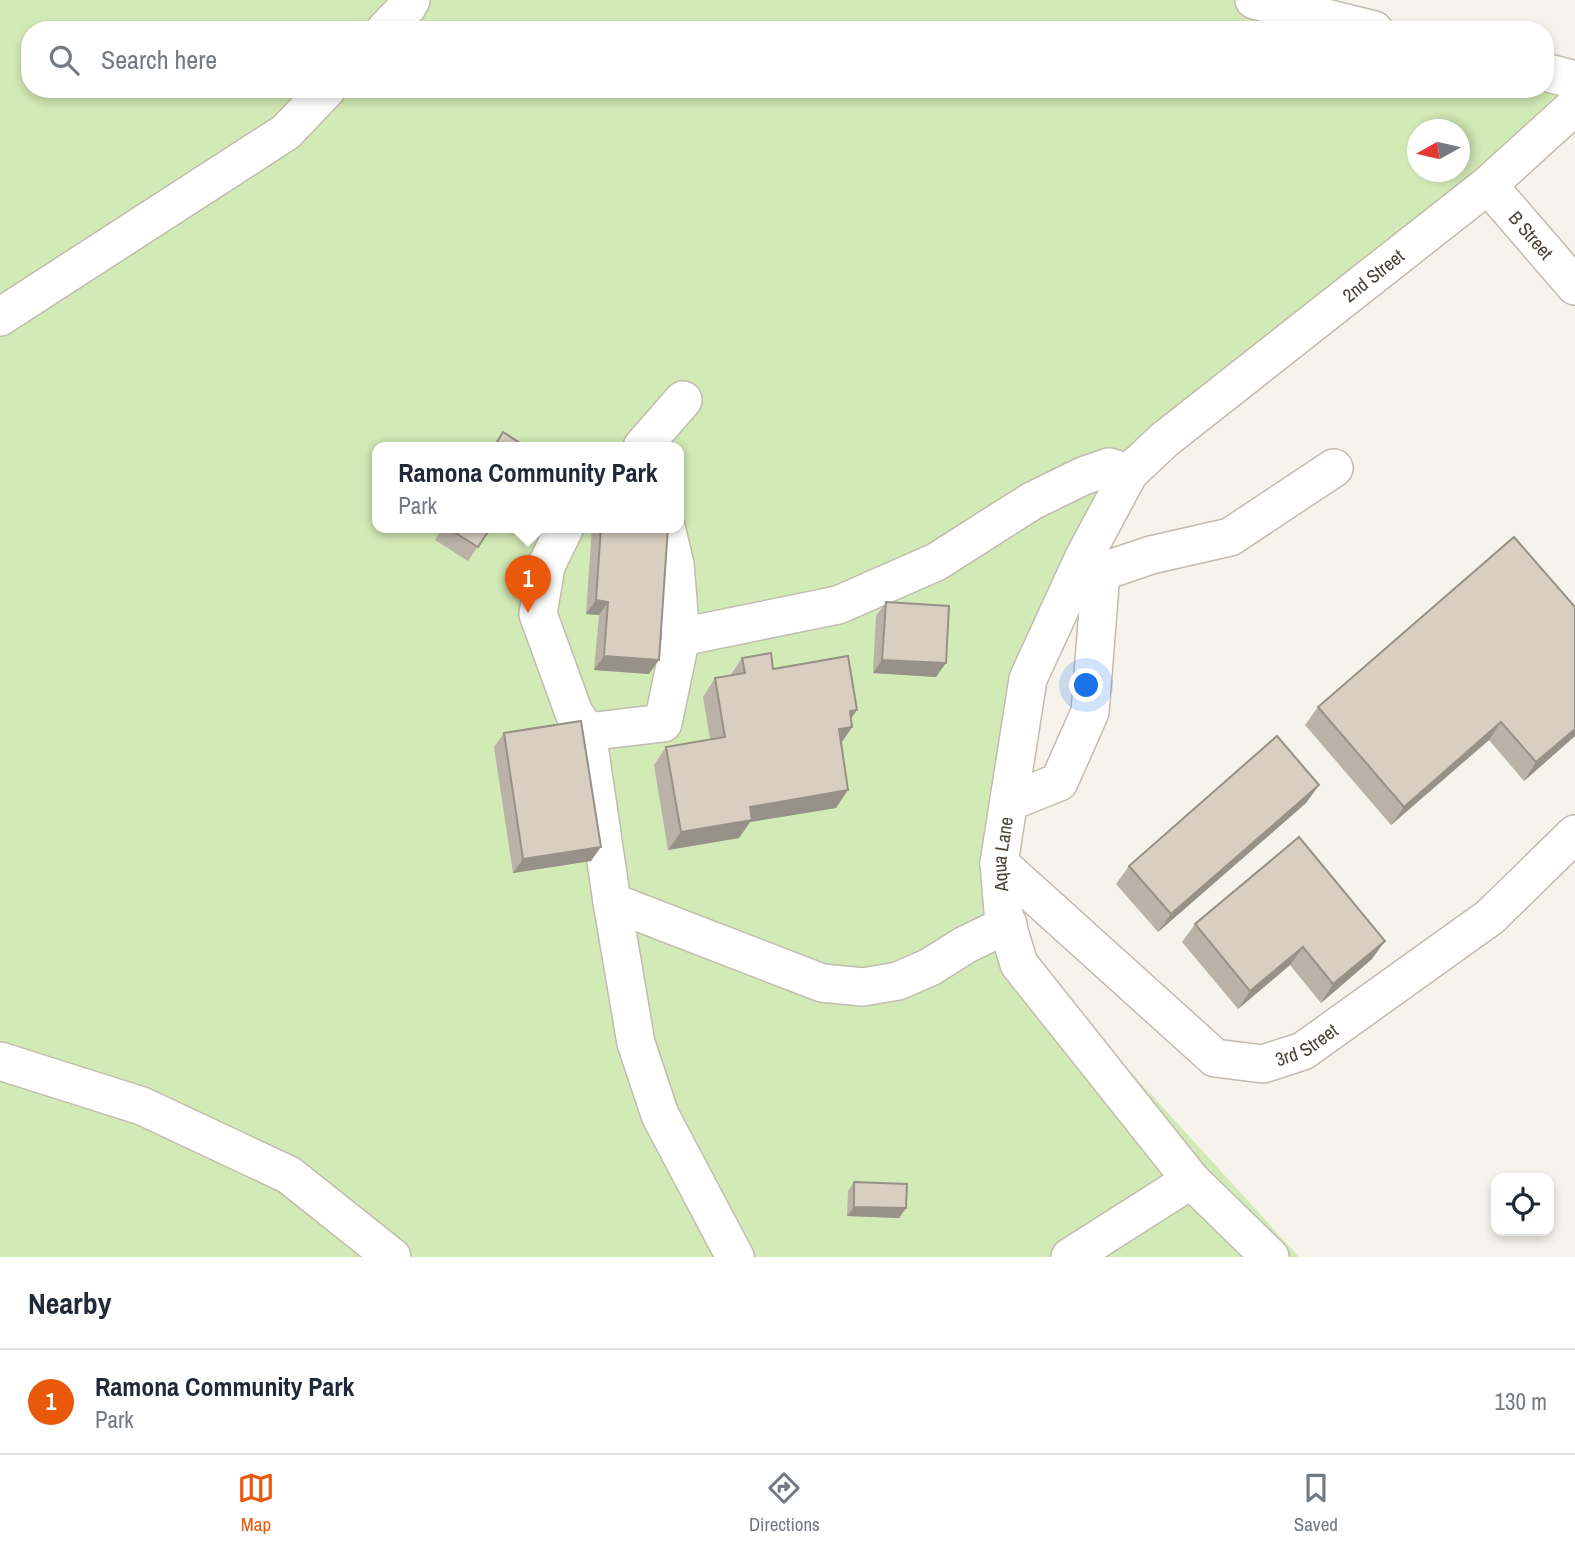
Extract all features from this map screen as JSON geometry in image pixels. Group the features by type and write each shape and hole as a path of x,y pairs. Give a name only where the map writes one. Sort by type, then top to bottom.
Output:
{"street":[{"path":"394,21 411,0"},
{"path":"1254,0 1338,21"},
{"path":"1554,74 1575,79"},
{"path":"0,317 286,132 318,98"},
{"name":"2nd Street","path":"1164,440 1488,185 1575,106"},
{"name":"B Street","path":"1488,185 1575,286"},
{"path":"646,442 683,400"},
{"name":"Aqua Lane","path":"1164,440 1129,473 1092,564 1028,679 999,863 1003,911 1019,964 1192,1180 1270,1257"},
{"path":"681,637 838,606 936,562 1032,501 1083,476 1109,467 1129,473"},
{"path":"1009,803 1059,782 1090,712 1092,564 1151,555 1230,537 1334,468"},
{"path":"562,533 545,566 538,614 574,713 587,732 636,1044 660,1115 735,1257"},
{"path":"587,732 663,723 681,637 675,564 667,533"},
{"name":"3rd Street","path":"999,863 1215,1058 1263,1064 1303,1051 1490,917 1575,834"},
{"path":"612,902 822,983 863,987 898,981 930,967 965,945 1008,924"},
{"path":"0,1061 142,1106 289,1175 392,1257"},
{"path":"1070,1257 1192,1180"}],"green space":[{"path":"0,0 1293,0 1386,21 21,21 21,98 1554,98 1554,70 1575,104 1164,439 1071,582 998,876 1035,967 1299,1257 0,1257"}],"building":[{"path":"503,432 518,442 497,442"},
{"path":"456,533 487,533 478,547"},
{"path":"601,533 668,533 659,660 604,656 608,602 596,600"},
{"path":"1514,537 1575,607 1575,729 1536,762 1501,722 1404,807 1318,707"},
{"path":"886,602 949,606 946,663 882,660"},
{"path":"771,653 773,669 848,656 857,710 850,711 852,727 839,729 848,790 750,807 752,820 681,832 666,747 725,737 715,678 745,673 742,658"},
{"path":"581,721 601,847 523,859 504,733"},
{"path":"1277,736 1319,785 1171,914 1129,866"},
{"path":"1299,837 1385,941 1333,984 1303,947 1250,991 1195,924"},
{"path":"854,1182 907,1184 906,1208 854,1207"}],"place":[{"name":"Ramona Community Park","path":"528,613"}]}
